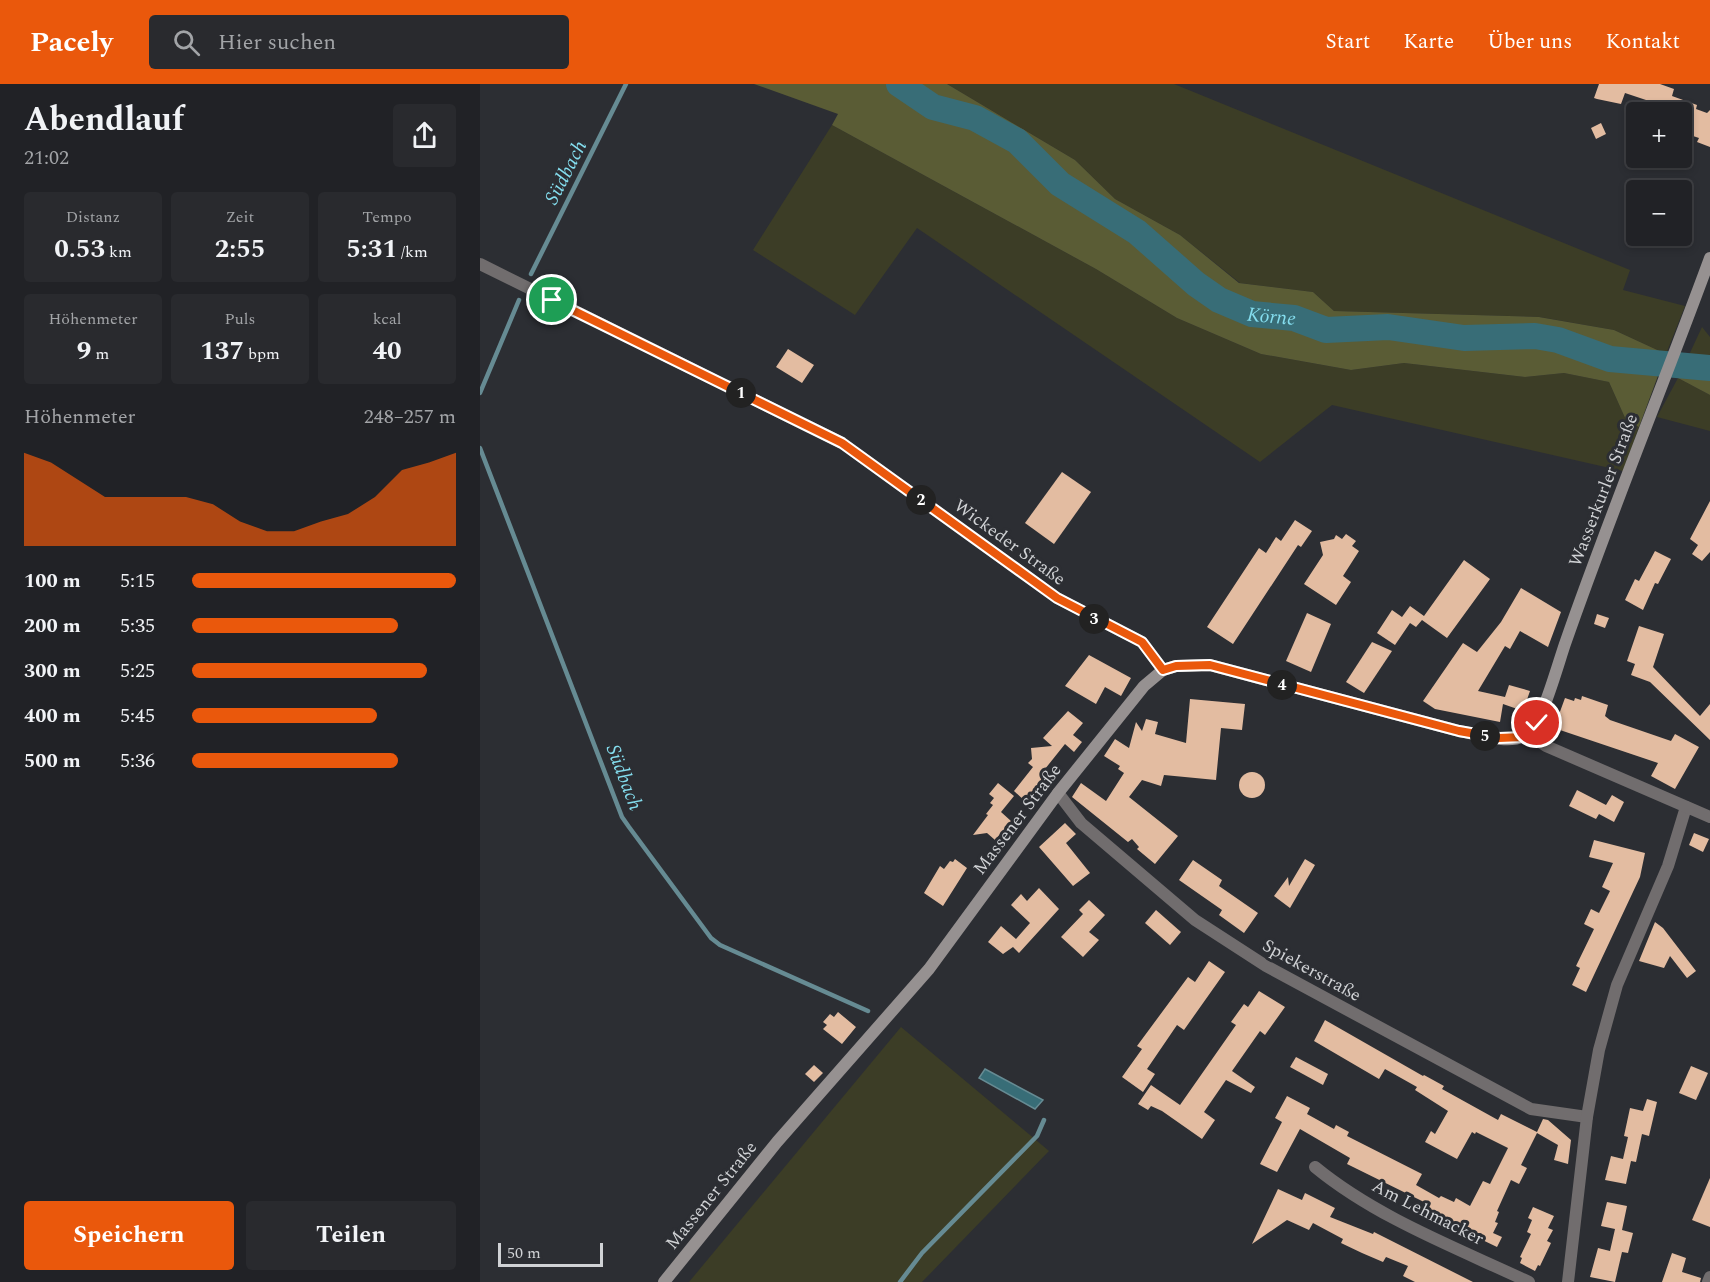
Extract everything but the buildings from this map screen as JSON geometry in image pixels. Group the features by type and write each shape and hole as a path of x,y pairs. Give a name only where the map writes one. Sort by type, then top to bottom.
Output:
{"main road":[{"name":"Wasserkurler Straße","path":"1528,734 1540,714 1581,596 1710,258"},
{"path":"1163,670 1176,666 1210,665 1459,731 1517,739 1528,734"},
{"name":"Massener Straße","path":"664,1282 777,1142 929,969 1058,793 1144,686 1163,670"}],"street":[{"name":"Wickeder Straße","path":"480,264 842,443 1057,598 1142,642 1163,670"},
{"path":"1528,734 1546,746 1710,817"},
{"name":"Spiekerstraße","path":"1058,793 1081,823 1195,920 1255,960 1531,1109 1587,1117"},
{"path":"1568,1282 1587,1117 1599,1050 1617,985 1668,866 1686,807"},
{"name":"Am Lehmacker","path":"1315,1167 1341,1188 1401,1221 1529,1282"},
{"path":"1708,1282 1710,1277"}],"green space":[{"path":"754,84 947,84 1075,160 1115,199 1180,235 1239,283 1313,292 1334,311 1539,317 1614,330 1666,354 1639,427 1626,420 1609,382 1564,373 1525,377 1404,363 1351,370 1261,354 1177,318 1096,269 832,125 838,114"},
{"path":"947,84 1174,84 1630,270 1623,290 1685,306 1666,354 1614,330 1540,317 1334,311 1313,292 1240,283 1180,235 1115,199 1075,160"},
{"path":"832,125 1096,269 1177,318 1261,354 1351,370 1404,363 1525,377 1564,373 1609,382 1626,420 1639,427 1623,471 1332,405 1260,462 917,228 855,315 753,250"},
{"path":"1702,327 1710,337 1710,381 1682,370"},
{"path":"1682,370 1710,381 1710,395 1678,378"},
{"path":"1678,378 1710,395 1710,431 1657,417"},
{"path":"901,1027 1049,1151 922,1282 689,1282"}],"water":[{"path":"985,1069 1043,1100 1035,1109 979,1078"}],"waterway":[{"name":"Südbach","path":"531,274 626,84"},
{"name":"Körne","path":"899,84 933,107 975,118 1017,141 1060,184 1137,232 1196,284 1219,300 1252,314 1294,318 1326,330 1388,327 1464,338 1535,336 1558,340 1610,359 1710,368"},
{"name":"Südbach","path":"480,393 519,300"},
{"name":"Südbach","path":"480,448 622,817 711,938 720,945 868,1011"},
{"path":"900,1282 922,1253 1037,1136 1044,1120"}],"route":[{"path":"552,300 842,443 1057,598 1095,620 1123,631 1142,642 1152,652 1163,670 1176,666 1210,665 1391,714 1459,731 1499,738 1523,737 1537,723"}]}
